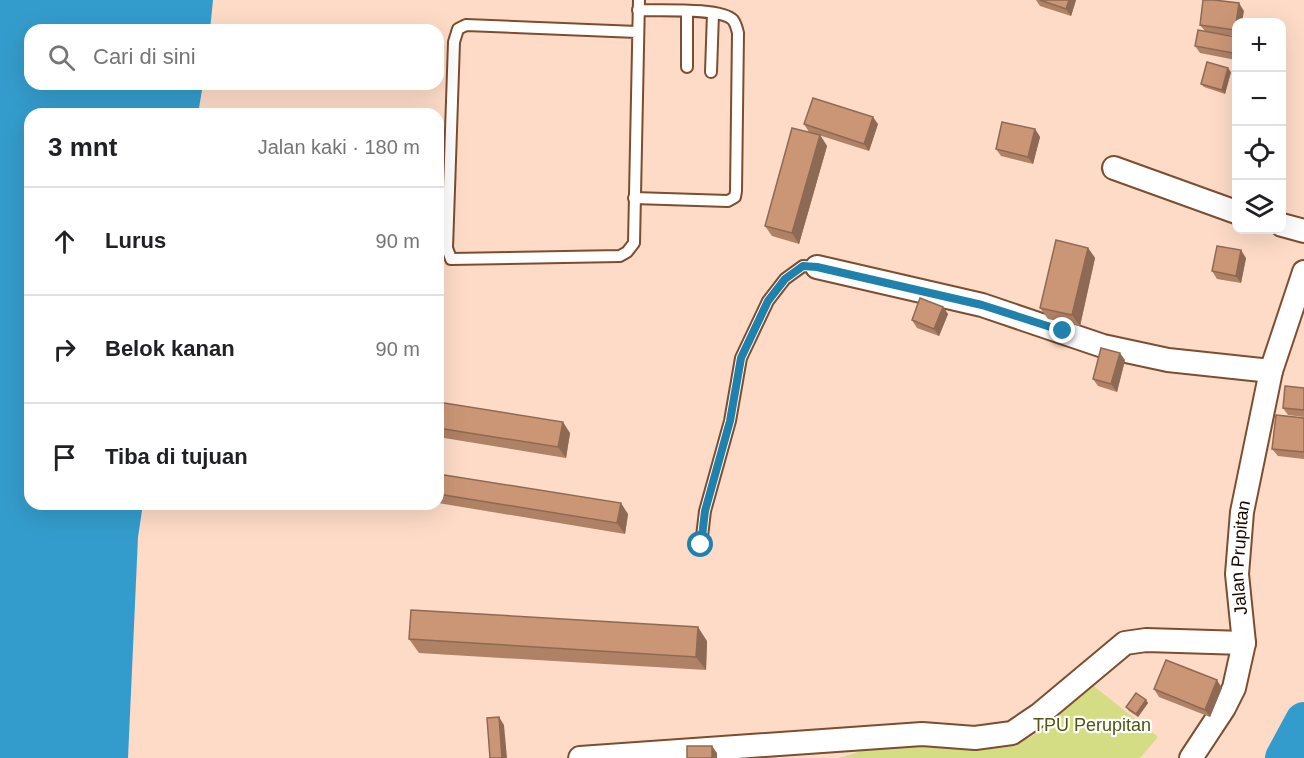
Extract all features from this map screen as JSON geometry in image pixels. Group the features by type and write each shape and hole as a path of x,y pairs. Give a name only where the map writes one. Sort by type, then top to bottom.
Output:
{"street":[{"path":"1114,168 1232,211"},
{"path":"1286,226 1304,231"},
{"path":"817,267 982,305 1103,346 1136,354 1271,371"},
{"name":"Jalan Prupitan","path":"1191,758 1224,708 1234,688 1244,643 1237,574 1242,512 1271,371 1304,272"},
{"path":"580,758 922,734 975,738 998,736 1025,726 1125,643 1146,640 1244,643"}],"lane":[{"path":"634,198 728,201 735,197 738,33 735,22 731,18 713,13 638,5 634,198 634,243 620,256 458,261 448,256 454,42 458,29 466,25 637,32"},
{"path":"687,11 687,67"},
{"path":"711,72 713,13"},
{"path":"701,545 705,511 730,421 741,358 768,301 785,279 803,266 817,267"}],"green space":[{"name":"TPU Perupitan","path":"1091,684 1158,737 1140,758 840,758 888,742 994,743 1027,739 1041,731"}],"water":[{"path":"0,0 213,0 211,24 24,24 24,90 202,90 199,108 24,108 24,510 142,510 138,537 128,758 0,758"}],"building":[{"path":"1040,0 1069,0 1066,9"},
{"path":"1203,0 1239,3 1237,18 1232,18 1232,30 1200,25"},
{"path":"1198,30 1232,36 1232,53 1195,46"},
{"path":"1207,62 1228,68 1222,90 1201,84"},
{"path":"813,98 873,117 864,144 804,124"},
{"path":"1002,122 1035,129 1028,157 996,149"},
{"path":"792,128 820,135 792,233 765,226"},
{"path":"1056,240 1088,248 1072,315 1040,308"},
{"path":"1217,246 1241,250 1236,276 1212,271"},
{"path":"920,298 943,307 934,329 912,320"},
{"path":"1101,348 1120,353 1111,384 1093,379"},
{"path":"1285,386 1304,388 1304,410 1283,408"},
{"path":"444,403 563,422 558,447 444,429"},
{"path":"1276,415 1304,418 1304,452 1272,449"},
{"path":"444,475 621,503 617,523 444,495"},
{"path":"411,610 698,627 696,657 409,639"},
{"path":"1166,660 1217,680 1205,710 1154,689"},
{"path":"1136,693 1146,700 1136,714 1126,707"},
{"path":"499,717 502,758 490,758 487,718"},
{"path":"687,746 712,746 712,758 687,758"}],"waterway":[{"path":"1284,758 1304,721"}],"route":[{"path":"701,545 705,511 730,421 741,358 768,301 785,279 803,266 817,267 982,305 1063,331"}]}
